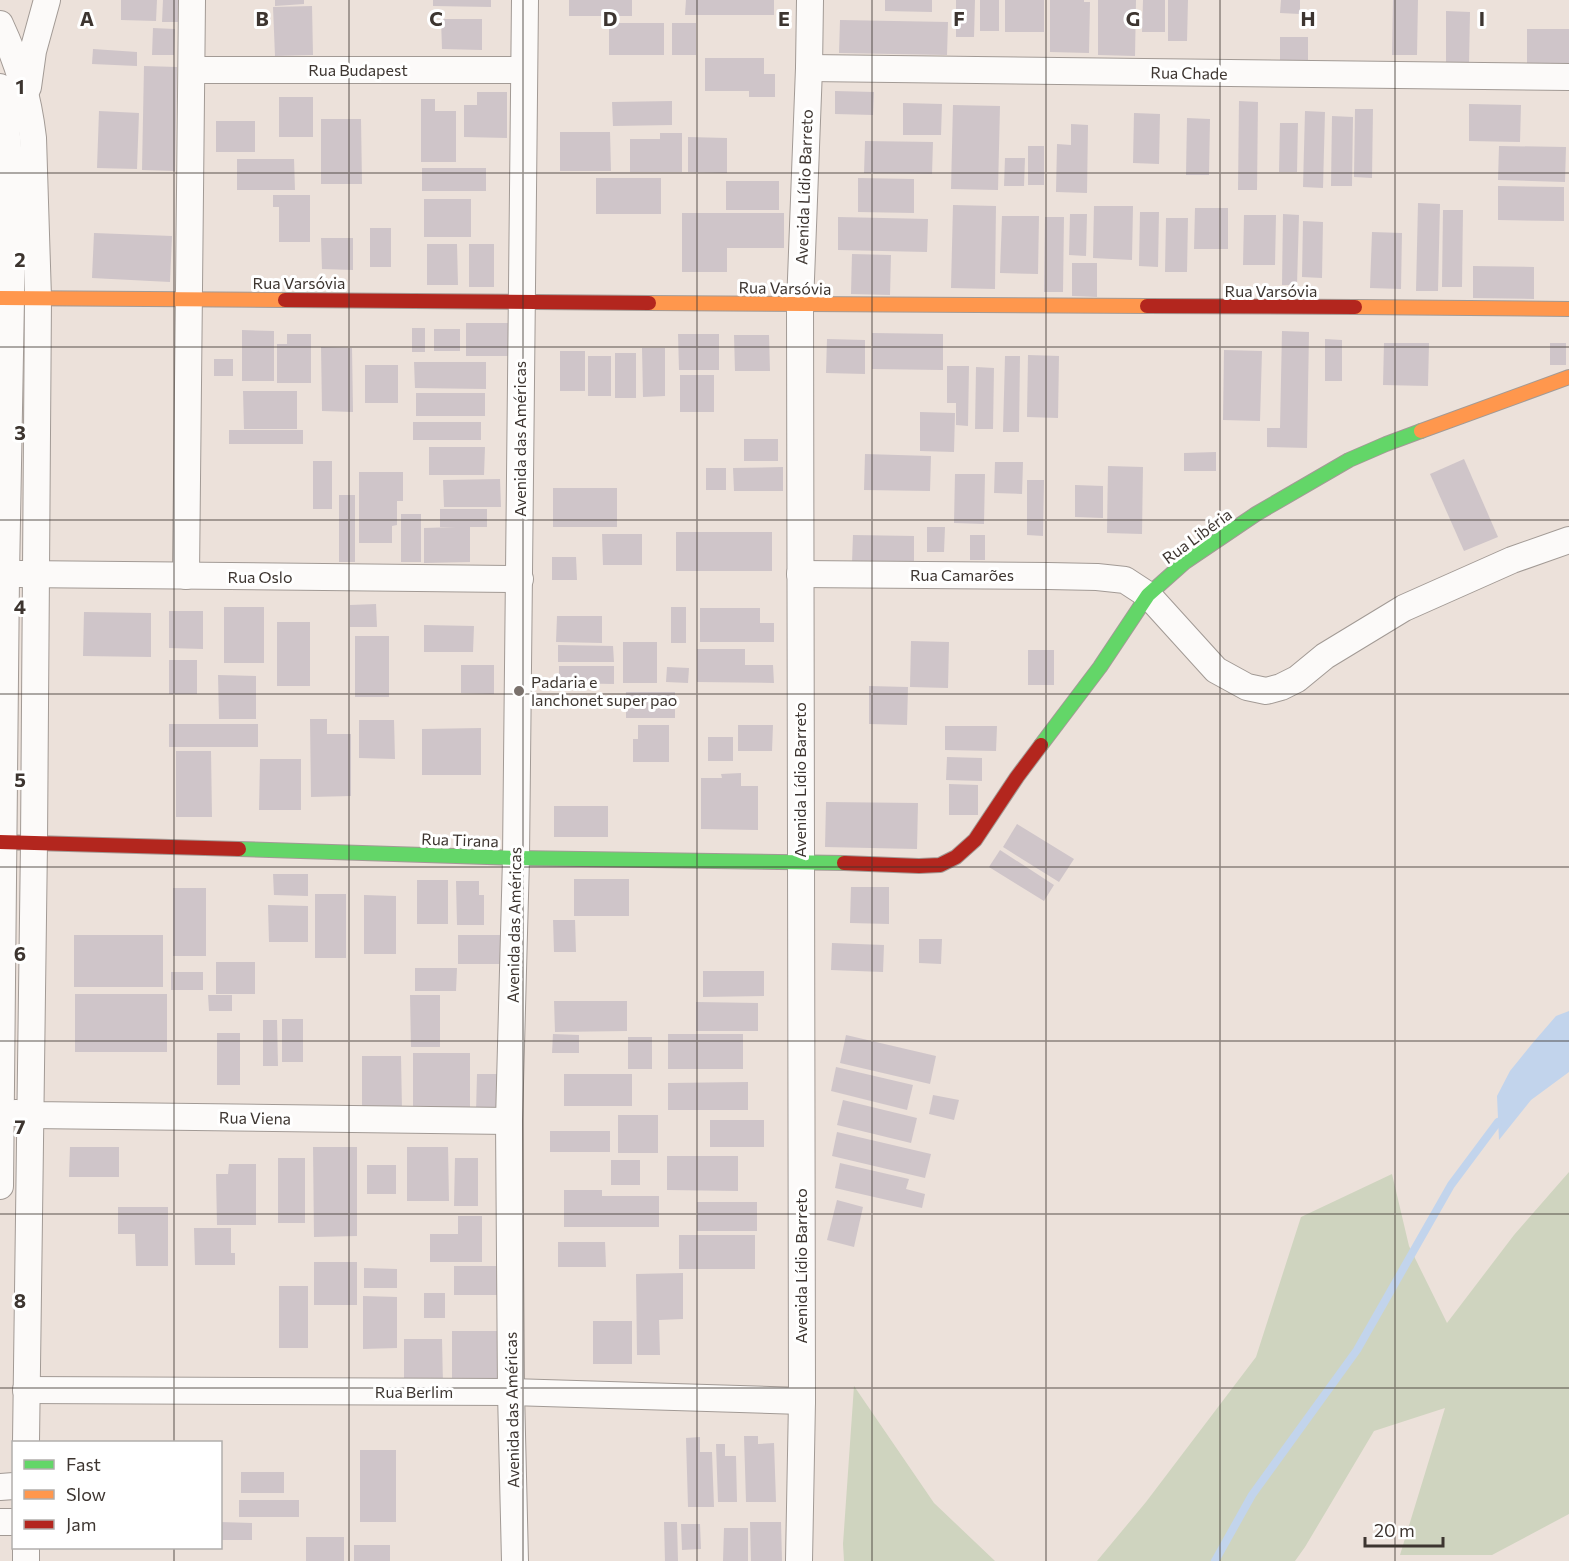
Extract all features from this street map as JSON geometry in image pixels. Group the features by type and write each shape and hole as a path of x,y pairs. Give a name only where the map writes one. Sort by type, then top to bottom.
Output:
{"street":[{"path":"27,96 33,51 46,0"},
{"path":"186,576 192,0"},
{"name":"Avenida das Américas","path":"515,1561 511,1392 510,1121 520,579 525,0"},
{"name":"Avenida Lídio Barreto","path":"799,1561 802,1401 800,305 810,0"},
{"path":"0,24 15,57 27,96 33,138 38,298 26,1441"},
{"name":"Rua Chade","path":"809,69 1569,77"},
{"name":"Rua Budapest","path":"192,70 524,70"},
{"path":"0,87 4,102 11,183 5,298 0,1186"},
{"name":"Rua Varsóvia","path":"5,298 1569,309"},
{"name":"Rua Libéria","path":"918,866 940,865 956,857 975,840 1017,777 1100,668 1148,595 1185,562 1256,514 1350,460 1386,444 1569,378"},
{"path":"1148,595 1216,670 1247,687 1266,691 1297,679 1326,656 1404,608 1512,560 1569,540"},
{"name":"Rua Camarões","path":"800,574 1097,577 1125,580 1148,595"},
{"name":"Rua Oslo","path":"3,575 520,579"},
{"name":"Rua Tirana","path":"2,842 516,858 918,866"},
{"name":"Rua Viena","path":"1,1112 31,1115 510,1121"},
{"name":"Rua Berlim","path":"26,1390 511,1392 802,1401"}],"green space":[{"path":"1569,1172 1569,1514 1492,1555 1400,1555 1445,1408 1374,1431 1295,1561 1097,1561 1146,1502 1256,1357 1301,1217 1392,1174 1409,1246 1447,1323 1514,1235"},
{"path":"854,1386 934,1503 995,1561 844,1561 843,1544"}],"water":[{"path":"1569,1011 1569,1072 1531,1100 1499,1140 1497,1096 1510,1071 1556,1016"}],"building":[{"path":"121,0 157,0 156,21 121,20"},
{"path":"163,0 183,0 182,22 162,22"},
{"path":"275,0 304,0 304,4 275,6"},
{"path":"433,0 491,0 491,7 433,6"},
{"path":"569,0 632,0 632,16 569,16"},
{"path":"686,0 774,0 774,15 685,15"},
{"path":"885,0 932,0 932,12 885,11"},
{"path":"956,0 975,0 974,37 956,37"},
{"path":"980,0 999,0 999,31 980,31"},
{"path":"1005,0 1044,0 1044,32 1005,32"},
{"path":"1050,0 1090,2 1089,53 1050,52"},
{"path":"1098,0 1136,0 1135,56 1098,55"},
{"path":"1143,0 1165,0 1165,32 1142,32"},
{"path":"1168,0 1188,0 1187,41 1168,41"},
{"path":"1281,0 1300,0 1300,14 1280,13"},
{"path":"1393,0 1418,0 1417,55 1392,55"},
{"path":"312,6 313,55 275,56 273,7"},
{"path":"1446,11 1470,12 1469,64 1446,64"},
{"path":"441,19 482,19 482,50 442,49"},
{"path":"840,20 948,22 947,55 839,53"},
{"path":"609,23 664,23 664,55 609,55"},
{"path":"672,23 696,23 696,55 672,55"},
{"path":"153,28 175,29 174,55 152,55"},
{"path":"1527,29 1569,29 1569,69 1527,69"},
{"path":"1280,37 1308,37 1308,63 1280,63"},
{"path":"93,49 137,52 137,66 92,64"},
{"path":"705,58 764,58 764,74 775,74 775,97 749,97 749,91 705,91"},
{"path":"144,66 177,67 175,171 142,170"},
{"path":"835,91 874,92 873,115 835,114"},
{"path":"477,92 507,92 507,138 464,137 464,105 477,105"},
{"path":"279,97 313,97 313,137 279,137"},
{"path":"421,99 435,99 435,111 456,111 456,162 421,162"},
{"path":"672,101 672,125 613,126 612,102"},
{"path":"1239,101 1258,102 1257,190 1238,190"},
{"path":"903,103 942,104 941,135 903,135"},
{"path":"1469,104 1521,105 1520,142 1469,141"},
{"path":"953,105 1000,106 998,190 951,189"},
{"path":"1355,109 1373,109 1372,178 1354,177"},
{"path":"99,111 139,113 137,169 97,168"},
{"path":"1305,111 1325,112 1323,188 1303,187"},
{"path":"1134,113 1160,114 1159,164 1133,163"},
{"path":"1332,116 1353,117 1352,186 1331,186"},
{"path":"1187,118 1210,119 1209,175 1186,175"},
{"path":"321,119 361,119 362,184 321,184"},
{"path":"216,121 255,121 255,152 216,152"},
{"path":"1280,123 1298,123 1297,172 1279,172"},
{"path":"1071,124 1088,125 1087,193 1056,192 1057,144 1071,145"},
{"path":"560,132 610,132 611,171 560,171"},
{"path":"660,133 682,133 682,172 630,172 630,139 660,139"},
{"path":"688,137 727,138 727,173 688,172"},
{"path":"865,141 933,142 932,174 864,173"},
{"path":"1028,146 1044,146 1044,185 1028,185"},
{"path":"1499,146 1566,147 1565,182 1498,180"},
{"path":"1005,158 1025,158 1024,186 1004,186"},
{"path":"237,159 294,159 295,190 237,190"},
{"path":"422,168 486,168 486,191 422,191"},
{"path":"596,178 661,178 661,214 596,214"},
{"path":"858,178 914,179 914,213 858,212"},
{"path":"726,181 779,181 779,210 726,210"},
{"path":"1498,186 1564,187 1564,221 1498,220"},
{"path":"273,195 310,195 310,242 279,242 279,207 273,207"},
{"path":"424,199 471,199 471,237 424,237"},
{"path":"1418,203 1440,204 1438,291 1416,291"},
{"path":"953,205 996,206 995,289 951,288"},
{"path":"1094,206 1133,206 1132,260 1093,258"},
{"path":"1195,208 1228,208 1228,249 1194,249"},
{"path":"1443,210 1463,210 1462,287 1442,287"},
{"path":"1140,212 1159,212 1158,267 1139,266"},
{"path":"682,213 784,213 784,248 727,248 727,272 682,272"},
{"path":"1070,214 1087,214 1086,256 1069,255"},
{"path":"1283,214 1299,215 1297,285 1282,285"},
{"path":"1244,215 1276,215 1275,265 1243,265"},
{"path":"1002,216 1039,216 1038,274 1000,273"},
{"path":"838,217 928,219 927,252 838,250"},
{"path":"1045,217 1064,217 1063,292 1044,292"},
{"path":"1166,218 1188,218 1187,272 1165,272"},
{"path":"1303,221 1323,222 1322,278 1302,277"},
{"path":"370,228 391,228 391,267 370,267"},
{"path":"1372,232 1402,233 1401,289 1370,288"},
{"path":"94,233 172,236 170,282 92,278"},
{"path":"321,238 353,238 353,270 322,269"},
{"path":"427,244 457,244 458,285 427,285"},
{"path":"469,244 494,244 494,287 469,287"},
{"path":"852,254 891,255 890,295 851,294"},
{"path":"1072,263 1097,263 1097,297 1072,296"},
{"path":"1473,266 1534,267 1534,299 1473,298"},
{"path":"466,323 508,323 508,356 466,356"},
{"path":"412,328 425,328 425,352 412,352"},
{"path":"434,329 460,329 460,351 434,351"},
{"path":"242,330 274,331 274,381 242,381"},
{"path":"1282,331 1309,332 1307,448 1267,447 1267,428 1280,428"},
{"path":"872,333 943,334 943,370 872,369"},
{"path":"287,334 311,334 311,383 277,383 277,344 287,344"},
{"path":"678,334 719,334 719,370 679,370"},
{"path":"734,335 769,335 770,371 735,371"},
{"path":"827,339 865,340 865,374 826,373"},
{"path":"1325,339 1342,340 1342,381 1325,381"},
{"path":"1384,343 1429,343 1428,386 1383,385"},
{"path":"1550,343 1566,343 1566,365 1550,365"},
{"path":"321,347 352,348 353,412 322,411"},
{"path":"642,348 665,348 665,396 643,397"},
{"path":"1224,350 1262,351 1260,421 1223,420"},
{"path":"560,351 585,351 585,391 560,391"},
{"path":"615,353 636,353 636,398 615,398"},
{"path":"1028,355 1059,356 1058,418 1027,417"},
{"path":"588,356 611,356 611,396 588,396"},
{"path":"1005,356 1020,356 1019,432 1003,432"},
{"path":"214,359 233,359 233,376 214,376"},
{"path":"414,362 486,362 486,389 415,388"},
{"path":"365,365 398,365 398,403 365,403"},
{"path":"947,366 969,366 968,426 956,425 956,403 947,403"},
{"path":"976,367 994,368 993,429 975,429"},
{"path":"680,375 714,375 714,412 680,412"},
{"path":"243,391 297,391 297,429 244,429"},
{"path":"416,393 485,393 485,416 416,416"},
{"path":"920,412 955,413 954,452 920,451"},
{"path":"413,422 481,422 481,440 413,440"},
{"path":"229,430 303,430 303,444 229,444"},
{"path":"744,439 778,439 778,461 744,461"},
{"path":"429,447 485,447 484,475 429,475"},
{"path":"1216,452 1216,471 1184,471 1184,453"},
{"path":"865,454 931,456 930,491 864,490"},
{"path":"1464,459 1498,537 1464,551 1430,474"},
{"path":"313,461 332,461 332,509 313,509"},
{"path":"995,462 1023,462 1022,494 994,493"},
{"path":"1108,466 1143,467 1142,534 1107,533"},
{"path":"783,467 783,491 734,491 733,468"},
{"path":"706,468 726,468 726,490 706,490"},
{"path":"359,472 403,472 403,501 397,501 397,525 392,526 392,543 359,543"},
{"path":"955,474 985,474 984,524 954,523"},
{"path":"500,479 501,507 444,507 443,480"},
{"path":"1027,480 1044,480 1043,536 1027,535"},
{"path":"1075,485 1103,486 1103,518 1075,517"},
{"path":"553,488 617,488 617,527 553,527"},
{"path":"339,495 355,495 355,562 339,562"},
{"path":"440,509 487,509 487,527 470,527 470,562 424,563 424,528 456,527 440,527"},
{"path":"401,514 421,514 421,562 401,562"},
{"path":"927,527 945,527 944,552 927,552"},
{"path":"676,532 772,532 772,571 676,571"},
{"path":"602,534 642,534 642,565 603,565"},
{"path":"853,535 914,536 914,564 852,563"},
{"path":"970,535 985,535 985,560 970,560"},
{"path":"552,557 576,557 577,580 552,580"},
{"path":"376,604 377,627 350,627 350,605"},
{"path":"224,607 264,607 264,663 224,663"},
{"path":"671,607 686,607 686,643 671,643"},
{"path":"700,608 760,608 760,623 774,623 774,642 700,642"},
{"path":"169,611 203,611 203,649 169,648"},
{"path":"84,612 151,613 151,657 83,656"},
{"path":"557,616 602,616 602,643 556,642"},
{"path":"277,622 310,622 310,686 277,686"},
{"path":"424,625 474,626 473,652 424,652"},
{"path":"355,636 389,636 389,697 355,697"},
{"path":"911,641 949,642 948,688 910,687"},
{"path":"623,642 657,642 657,683 623,683"},
{"path":"558,645 613,646 614,662 558,662"},
{"path":"697,649 745,649 745,665 773,665 774,683 697,682"},
{"path":"1028,650 1054,650 1054,685 1028,685"},
{"path":"169,660 197,660 197,694 169,694"},
{"path":"461,665 494,665 494,694 461,693"},
{"path":"559,666 614,666 614,684 559,683"},
{"path":"667,667 689,668 688,683 666,682"},
{"path":"218,675 256,676 256,719 219,719"},
{"path":"869,686 908,687 907,725 869,724"},
{"path":"626,692 675,692 675,718 626,718"},
{"path":"310,719 327,719 327,734 351,734 351,796 311,797"},
{"path":"359,720 394,720 395,759 359,758"},
{"path":"169,724 258,724 258,747 169,747"},
{"path":"638,725 669,725 669,762 633,762 633,739 638,739"},
{"path":"738,725 773,725 772,751 738,751"},
{"path":"945,726 997,726 996,751 945,750"},
{"path":"481,728 481,775 422,775 422,729"},
{"path":"708,737 733,737 733,761 708,761"},
{"path":"176,751 211,751 212,817 176,817"},
{"path":"947,757 982,758 982,781 946,780"},
{"path":"260,759 301,759 301,810 259,810"},
{"path":"741,773 741,786 758,786 758,830 701,829 701,778 722,778 721,774"},
{"path":"949,784 978,785 978,815 949,815"},
{"path":"826,802 918,803 917,849 825,847"},
{"path":"554,806 608,806 608,837 554,837"},
{"path":"1017,824 1074,859 1059,882 1003,847"},
{"path":"1000,850 1054,885 1044,901 989,867"},
{"path":"273,874 308,874 308,896 274,895"},
{"path":"574,879 629,879 629,916 574,916"},
{"path":"417,880 448,880 448,924 417,924"},
{"path":"456,881 479,881 479,895 484,895 484,925 457,925"},
{"path":"851,887 889,887 889,924 850,923"},
{"path":"173,888 206,888 206,956 173,956"},
{"path":"315,894 346,894 346,958 315,958"},
{"path":"364,895 396,896 396,954 364,954"},
{"path":"268,905 308,906 308,942 269,942"},
{"path":"553,920 575,920 576,952 554,952"},
{"path":"74,935 163,935 163,987 74,987"},
{"path":"458,935 504,935 504,964 458,964"},
{"path":"919,939 942,939 941,964 919,963"},
{"path":"832,943 884,945 883,972 831,970"},
{"path":"216,962 255,962 255,994 216,994"},
{"path":"415,968 457,968 456,991 415,991"},
{"path":"703,971 764,971 764,996 703,997"},
{"path":"171,972 203,972 203,990 171,990"},
{"path":"75,994 167,994 167,1052 75,1052"},
{"path":"208,995 232,995 232,1011 209,1011"},
{"path":"410,995 440,995 440,1047 411,1047"},
{"path":"554,1001 627,1001 627,1031 555,1032"},
{"path":"696,1002 758,1003 758,1031 696,1031"},
{"path":"282,1019 303,1019 303,1062 282,1062"},
{"path":"263,1020 277,1020 278,1066 263,1066"},
{"path":"217,1033 240,1033 240,1085 217,1085"},
{"path":"553,1034 579,1035 579,1053 552,1053"},
{"path":"668,1034 743,1034 743,1069 668,1069"},
{"path":"846,1035 936,1056 930,1084 840,1063"},
{"path":"628,1037 652,1037 652,1069 628,1069"},
{"path":"413,1053 470,1053 470,1113 413,1112"},
{"path":"362,1056 401,1056 402,1111 362,1111"},
{"path":"836,1067 913,1085 907,1110 831,1091"},
{"path":"477,1074 503,1074 503,1113 476,1113"},
{"path":"564,1074 632,1074 632,1106 564,1106"},
{"path":"748,1082 748,1110 668,1110 668,1083"},
{"path":"933,1095 959,1100 954,1120 929,1114"},
{"path":"843,1100 917,1118 911,1143 837,1125"},
{"path":"618,1115 658,1115 658,1153 618,1153"},
{"path":"710,1120 764,1120 764,1147 710,1147"},
{"path":"550,1131 610,1131 610,1152 550,1152"},
{"path":"837,1132 931,1154 925,1178 832,1156"},
{"path":"70,1147 119,1147 119,1177 69,1177"},
{"path":"313,1147 357,1147 357,1236 314,1237"},
{"path":"407,1147 448,1147 449,1201 407,1201"},
{"path":"667,1156 738,1156 738,1191 667,1190"},
{"path":"278,1158 305,1158 305,1223 278,1223"},
{"path":"455,1158 478,1158 478,1206 454,1206"},
{"path":"611,1160 640,1160 640,1185 611,1185"},
{"path":"840,1163 909,1179 906,1189 925,1194 922,1208 835,1188"},
{"path":"229,1164 256,1164 256,1225 217,1225 216,1174 228,1174"},
{"path":"367,1165 396,1165 396,1194 367,1194"},
{"path":"564,1190 602,1190 602,1196 659,1196 659,1227 564,1227"},
{"path":"837,1200 863,1207 854,1247 827,1240"},
{"path":"697,1202 757,1202 757,1231 697,1231"},
{"path":"118,1207 168,1207 168,1266 136,1266 135,1234 118,1234"},
{"path":"458,1216 482,1216 482,1262 430,1262 430,1234 458,1234"},
{"path":"194,1228 231,1228 231,1253 235,1253 235,1265 195,1265"},
{"path":"679,1235 755,1235 755,1269 679,1269"},
{"path":"558,1242 605,1242 606,1267 558,1267"},
{"path":"314,1262 357,1262 357,1305 314,1305"},
{"path":"454,1266 501,1266 501,1295 454,1295"},
{"path":"364,1268 397,1269 397,1288 364,1288"},
{"path":"683,1273 683,1319 659,1320 660,1355 637,1355 636,1274"},
{"path":"279,1286 308,1286 308,1348 279,1348"},
{"path":"424,1293 445,1293 445,1318 424,1318"},
{"path":"363,1296 397,1297 397,1348 363,1349"},
{"path":"593,1321 632,1321 632,1364 593,1364"},
{"path":"452,1331 499,1331 499,1382 452,1382"},
{"path":"404,1339 442,1339 443,1385 404,1385"},
{"path":"744,1436 758,1436 758,1444 774,1443 776,1502 746,1502"},
{"path":"700,1437 700,1452 712,1452 714,1507 688,1507 686,1438"},
{"path":"716,1444 725,1444 725,1456 736,1456 737,1502 718,1502"},
{"path":"360,1450 396,1450 396,1522 360,1522"},
{"path":"241,1472 284,1472 284,1493 241,1493"},
{"path":"239,1500 299,1500 299,1517 239,1517"},
{"path":"222,1522 252,1523 252,1540 222,1540"},
{"path":"664,1522 677,1522 678,1561 665,1561"},
{"path":"750,1522 781,1522 782,1561 751,1561"},
{"path":"681,1524 700,1524 701,1549 682,1550"},
{"path":"724,1528 748,1528 748,1561 723,1561"},
{"path":"306,1537 344,1537 344,1561 306,1561"},
{"path":"354,1545 390,1545 390,1561 354,1561"}],"waterway":[{"path":"1215,1561 1252,1495 1357,1350 1451,1185 1498,1122"}],"traffic: fast":[{"path":"1041,745 1100,667 1148,595 1185,562 1256,514 1349,460 1421,431"},
{"path":"239,849 516,858 844,863"}],"traffic: slow":[{"path":"0,298 285,300"},
{"path":"649,303 1147,306"},
{"path":"1355,307 1569,309"},
{"path":"1421,431 1569,377"}],"traffic: jam":[{"path":"285,300 649,303"},
{"path":"1147,306 1355,307"},
{"path":"844,863 940,865 956,857 975,840 1041,745"},
{"path":"0,842 239,849"}],"place":[{"name":"Padaria e lanchonet super pao","path":"519,691"}]}
